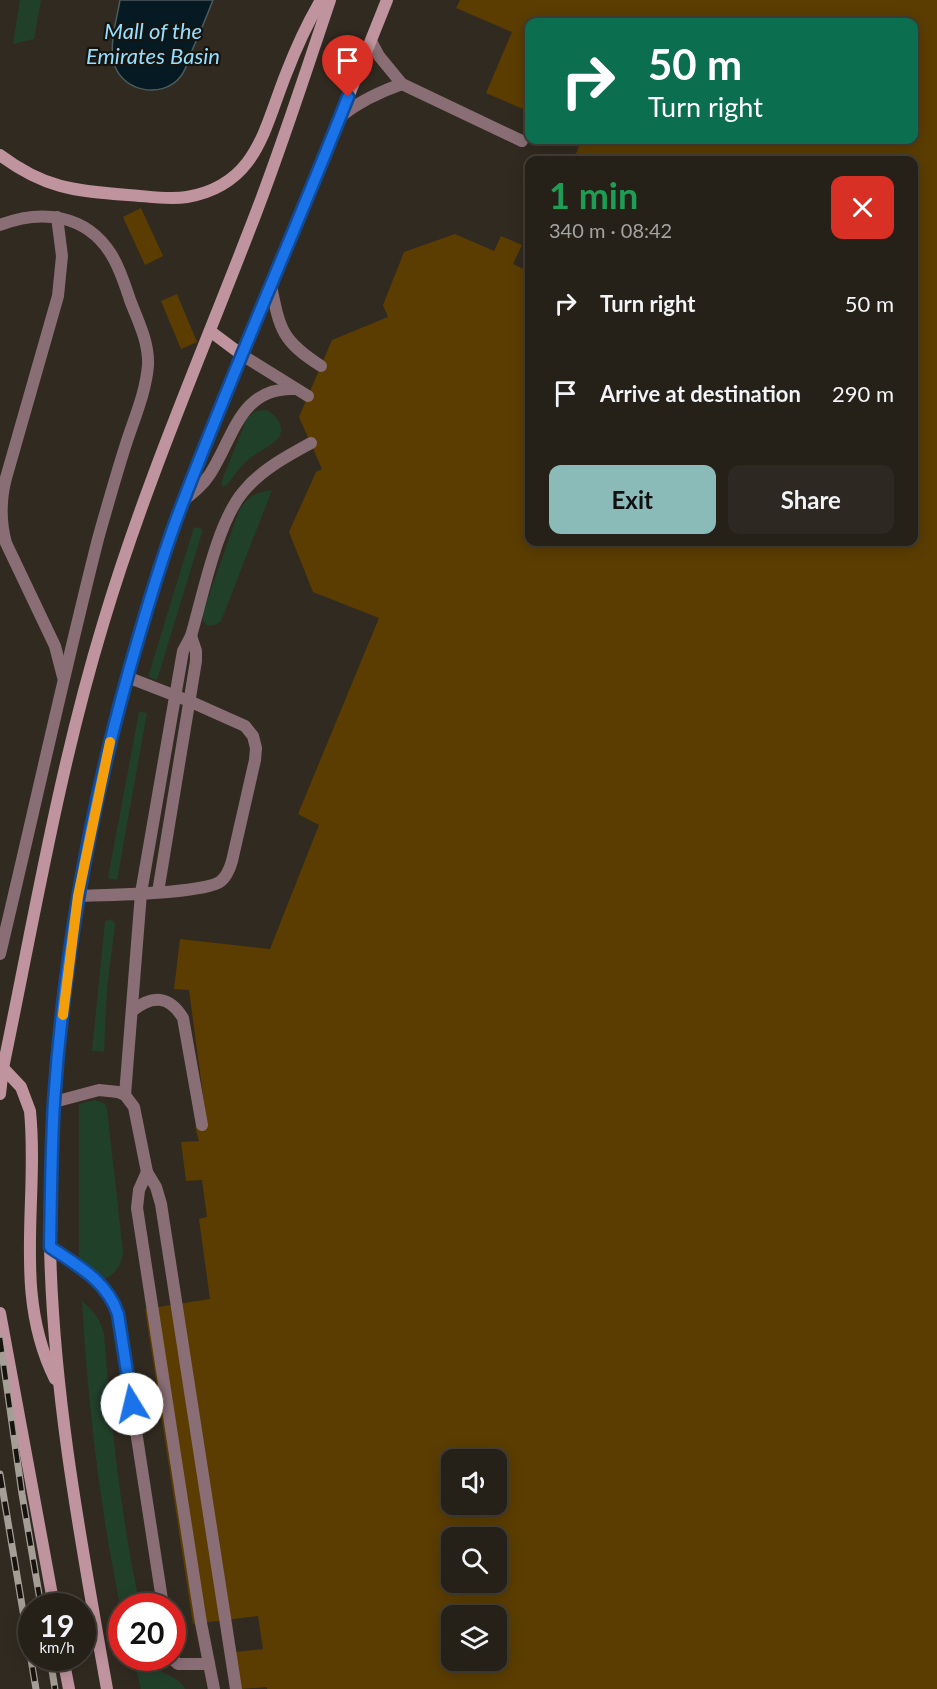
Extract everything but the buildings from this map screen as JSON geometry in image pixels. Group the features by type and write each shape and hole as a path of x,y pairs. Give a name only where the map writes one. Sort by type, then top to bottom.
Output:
{"street":[{"path":"0,155 37,179 58,187 80,191 171,198 203,193 218,186 244,166 262,140 294,54 321,0"},
{"path":"0,1094 2,1067 56,801 103,622 162,448 257,212 330,0"},
{"path":"106,1689 67,1458 59,1385 50,1247 54,1102 78,896 100,786 127,677 154,586 184,500 387,0"},
{"path":"210,331 242,355"},
{"path":"2,1067 21,1087 30,1111 30,1291 39,1340 59,1385"},
{"path":"0,1313 52,1593"},
{"path":"66,1671 69,1689"}],"lane":[{"path":"371,41 379,56 402,84 522,141"},
{"path":"341,116 356,104 378,92 402,84"},
{"path":"0,225 28,217 57,217 84,226 105,245 119,270 143,332 148,354 144,388 106,512 0,954"},
{"path":"57,217 62,256 58,296 6,478 1,504 2,530 6,543 55,646 64,683"},
{"path":"271,286 278,320 283,332 301,353 321,366"},
{"path":"242,355 308,396"},
{"path":"184,500 201,487 211,474 238,419 246,408 257,398 272,391 296,389"},
{"path":"125,1095 141,893 183,651 191,636 222,530 232,508 242,492 258,477 287,456 311,443"},
{"path":"158,892 196,651 191,636"},
{"path":"78,896 158,892 211,886 221,881 228,872 255,760 255,742 245,726 127,677"},
{"path":"132,1011 146,1001 164,1000 172,1004 183,1018 202,1125"},
{"path":"54,1102 99,1090 125,1095 134,1107 147,1172 156,1187 161,1204 236,1689"},
{"path":"147,1172 139,1190 137,1208 208,1664 214,1689"},
{"path":"50,1247 98,1281 108,1292 116,1308 161,1593"},
{"path":"186,1664 208,1664"}],"green space":[{"path":"20,0 41,0 34,39 13,44"},
{"path":"266,410 275,417 280,425 278,439 246,462 223,487 221,483 247,418 256,411"},
{"path":"272,490 221,621 214,625 207,625 203,620 203,612 239,511 252,496"},
{"path":"194,527 203,529 157,680 148,677"},
{"path":"139,712 147,713 117,880 108,878"},
{"path":"110,919 115,925 107,988 104,1052 92,1051 105,922"},
{"path":"95,1100 105,1104 107,1109 123,1252 116,1270 100,1281 79,1260 79,1104"},
{"path":"82,1301 96,1316 104,1334 118,1471 127,1539 137,1593 118,1593 96,1457"},
{"path":"136,1671 161,1671 177,1680 185,1689 141,1689"}],"water":[{"name":"Mall of the Emirates Basin","path":"120,0 213,0 185,69 173,84 152,90 142,89 123,79 117,70 113,59 112,44"}],"railway":[{"path":"0,1338 39,1593"},
{"path":"0,1474 36,1689"},
{"path":"52,1671 55,1689"}],"slow traffic":[{"path":"63,1015 78,896 110,742"}],"route":[{"path":"132,1404 118,1314 114,1303 98,1281 50,1247 54,1102 78,896 112,732 154,586 177,516 348,97"}]}
